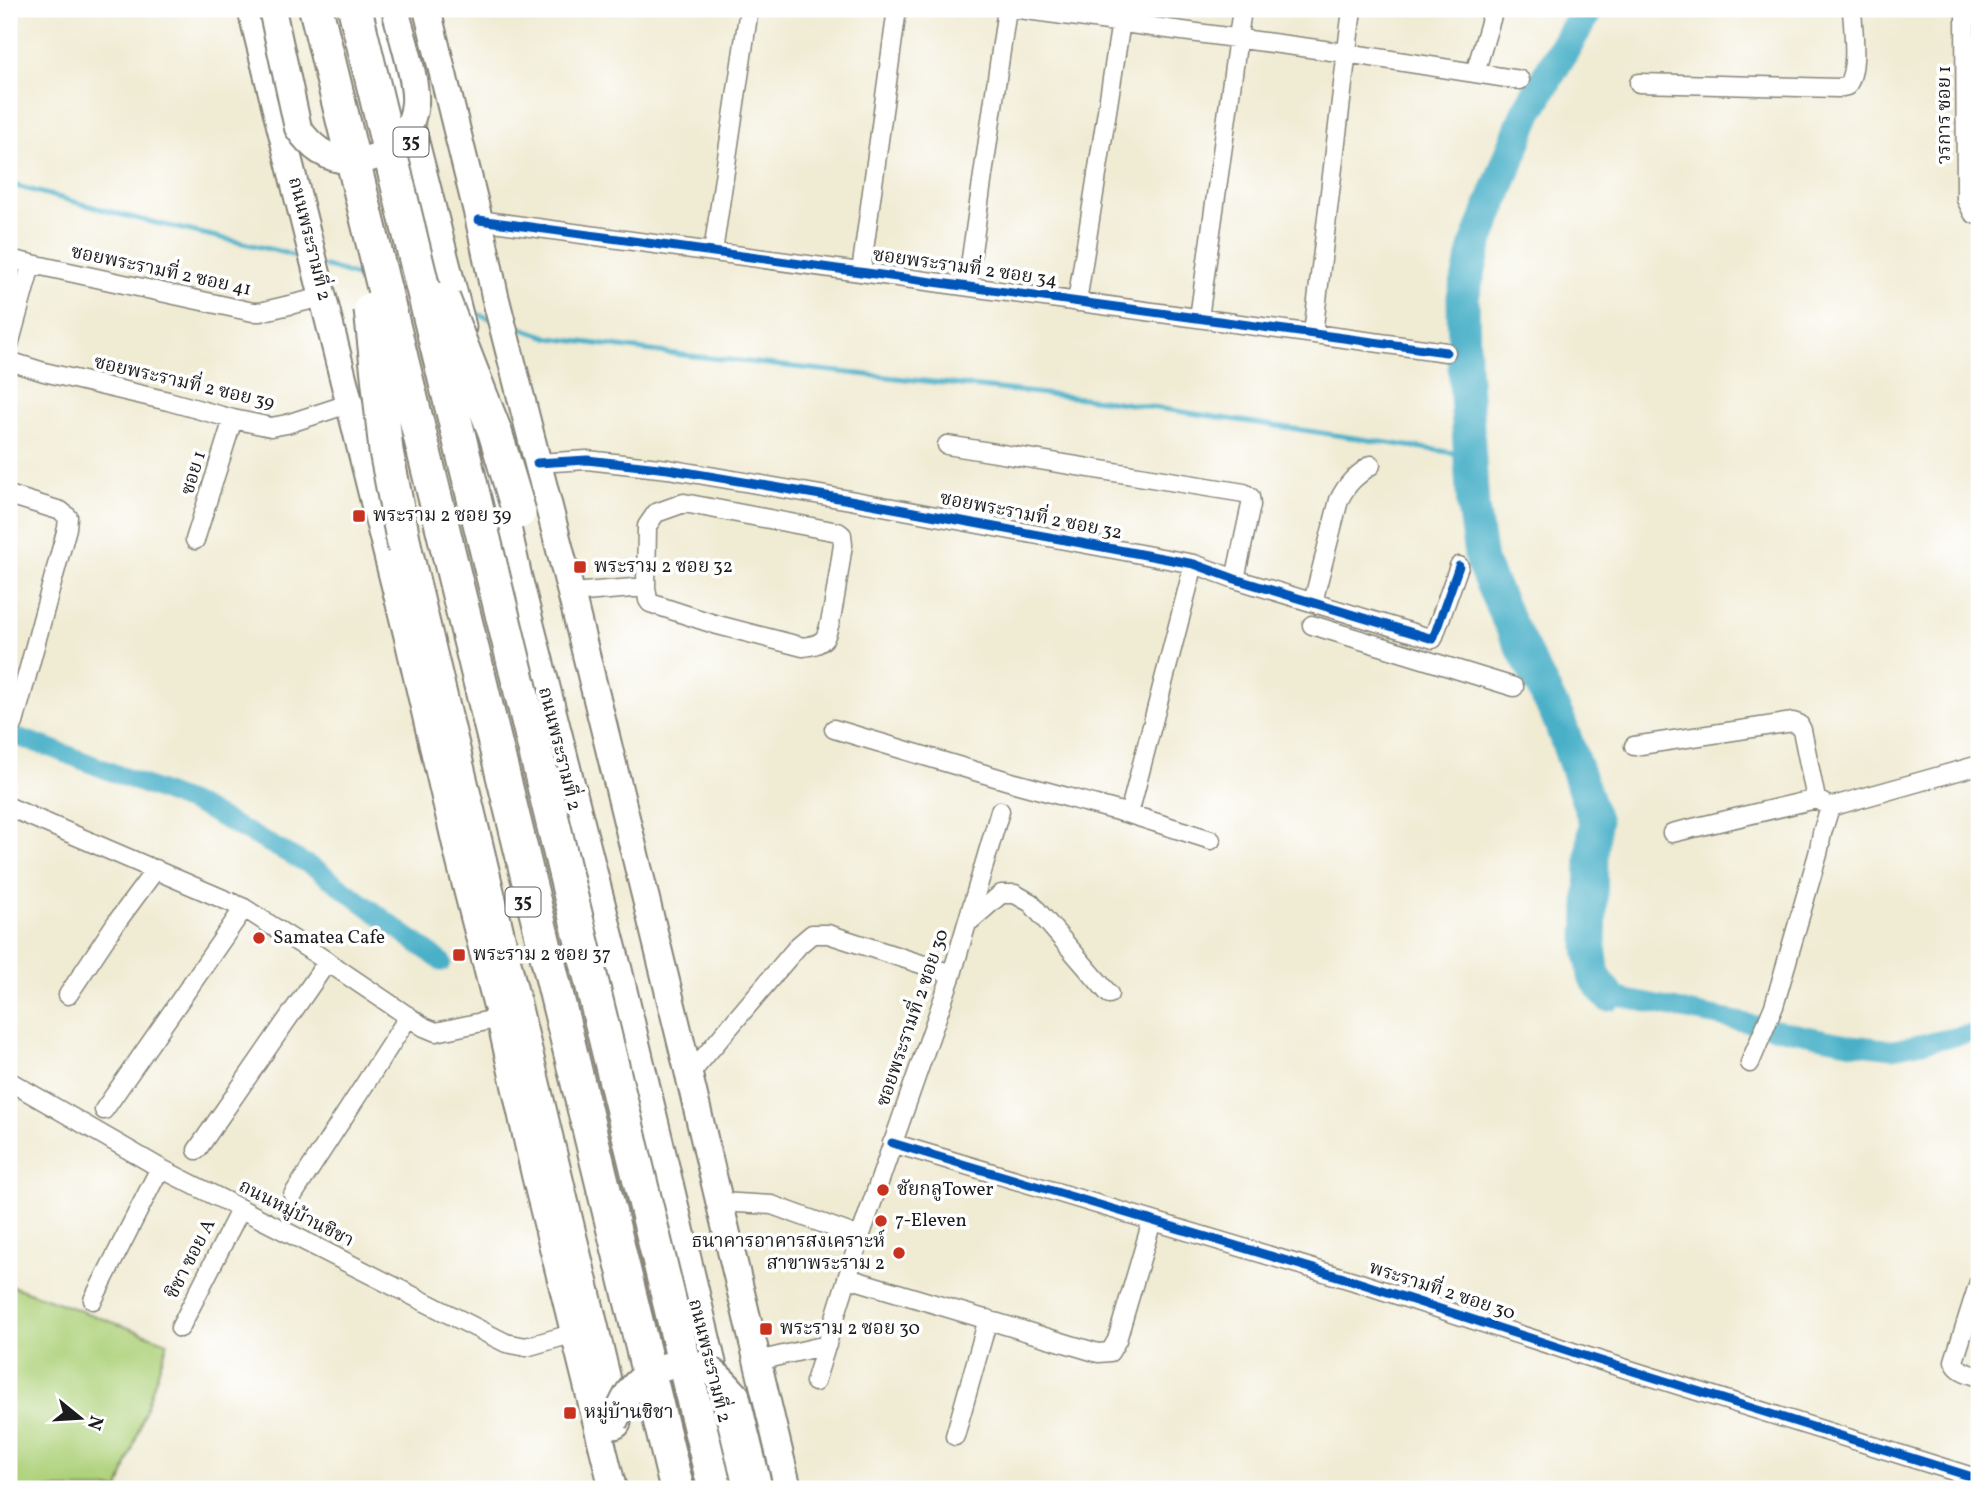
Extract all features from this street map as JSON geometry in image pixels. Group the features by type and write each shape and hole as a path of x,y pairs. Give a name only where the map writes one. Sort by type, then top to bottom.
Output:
{"highway":[{"name":"35","path":"307,9 667,1489"},
{"path":"316,9 677,1489"},
{"path":"355,9 715,1489"},
{"name":"ถนนพระรามที่ 2","path":"378,9 463,343 515,578 615,970 739,1489"},
{"path":"396,176 495,432 514,493 736,1395"},
{"path":"359,186 382,419 395,503 614,1422"}],"main road":[{"name":"ถนนพระรามที่ 2","path":"251,9 407,634 535,1175 613,1489"},
{"path":"272,9 298,128 319,151 344,161 356,161 371,159 396,145 412,118 415,92 395,9"},
{"name":"35","path":"427,9 788,1489"},
{"path":"631,1489 614,1422 622,1403 635,1385 650,1372 669,1365 689,1364 707,1369 736,1395 759,1489"}],"street":[{"path":"713,252 749,9"},
{"path":"860,272 897,9"},
{"path":"967,286 1007,9"},
{"path":"1019,9 1122,16 1238,39 1520,80"},
{"path":"1199,318 1242,9"},
{"path":"1313,334 1352,9"},
{"path":"1475,73 1494,9"},
{"path":"1639,83 1838,88 1847,86 1852,79 1854,64 1852,9"},
{"name":"วรการ ซอย 1","path":"1965,9 1966,199 1973,213 1979,216"},
{"path":"1077,302 1122,16"},
{"name":"ซอยพระรามที่ 2 ซอย 34","path":"479,220 1446,352"},
{"name":"ซอยพระรามที่ 2 ซอย 41","path":"9,259 253,312 322,292"},
{"path":"9,345 31,265"},
{"name":"ซอยพระรามที่ 2 ซอย 39","path":"9,361 44,372 271,427 348,404"},
{"name":"ซอย 1","path":"195,540 233,419"},
{"path":"947,445 1244,493 1250,497 1251,505 1235,579"},
{"name":"ซอยพระรามที่ 2 ซอย 32","path":"537,463 587,460 668,469 1194,564 1433,639 1459,566"},
{"path":"1313,602 1339,500 1352,479 1371,466"},
{"path":"9,495 61,511 68,517 14,723"},
{"path":"684,503 838,532 842,535 843,545 830,625 823,640 816,645 803,647 714,624 654,604 648,600 646,587 647,526 656,513 671,506 684,503"},
{"path":"1129,814 1194,564"},
{"path":"571,593 646,587"},
{"path":"1312,625 1514,688"},
{"path":"1400,652 1408,630"},
{"path":"1634,746 1793,722 1799,724 1802,730 1823,803 1822,833 1774,1006 1750,1063"},
{"path":"834,729 1211,840"},
{"path":"1672,833 1823,803 1979,765"},
{"path":"9,807 244,908 424,1027 436,1032 500,1018"},
{"name":"ซอยพระรามที่ 2 ซอย 30","path":"815,1382 860,1237 952,974 1000,811"},
{"path":"68,995 156,869"},
{"path":"967,924 1001,894 1015,894 1031,903 1109,994"},
{"path":"104,1110 244,908"},
{"path":"689,1075 799,944 812,934 828,934 952,974"},
{"path":"197,1150 327,962"},
{"path":"293,1195 409,1016"},
{"name":"ถนนหมู่บ้านชิชา","path":"9,1081 160,1168 506,1343 526,1348 575,1333"},
{"name":"พระรามที่ 2 ซอย 30","path":"892,1143 1354,1281 1979,1479"},
{"path":"93,1300 160,1168"},
{"path":"719,1202 772,1205 860,1237"},
{"name":"ชิชา ซอย A","path":"180,1328 240,1210"},
{"path":"848,1278 1098,1353 1110,1352 1117,1340 1152,1221"},
{"path":"1979,1282 1954,1361 1956,1367 1979,1377"},
{"path":"955,1436 988,1319"},
{"path":"757,1361 827,1345"}],"green space":[{"path":"9,1285 168,1342 119,1489 9,1489"}],"waterway":[{"path":"1587,9 1527,112 1476,245 1463,297 1464,365 1473,507 1481,561 1559,720 1595,822 1590,947 1594,976 1608,995"},
{"path":"9,184 305,260"},
{"path":"325,266 369,280"},
{"path":"468,311 492,319"},
{"path":"511,325 551,338 683,355 1110,401 1468,455"},
{"path":"9,734 201,807 318,870 442,962"},
{"path":"1608,995 1852,1044 1893,1049 1979,1032"}],"cycle path":[{"path":"479,220 1446,352"},
{"path":"537,463 587,460 668,469 1194,564 1433,639 1459,566"},
{"path":"892,1143 1354,1281 1979,1479"}],"place":[{"name":"พระราม 2 ซอย 39","path":"359,516"},
{"name":"พระราม 2 ซอย 32","path":"580,567"},
{"name":"Samatea Cafe","path":"259,938"},
{"name":"พระราม 2 ซอย 37","path":"459,955"},
{"name":"ชัยกลูTower","path":"883,1190"},
{"name":"7-Eleven","path":"881,1221"},
{"name":"ธนาคารอาคารสงเคราะห์ สาขาพระราม 2","path":"899,1253"},
{"name":"พระราม 2 ซอย 30","path":"766,1329"},
{"name":"หมู่บ้านชิชา","path":"570,1413"}]}
